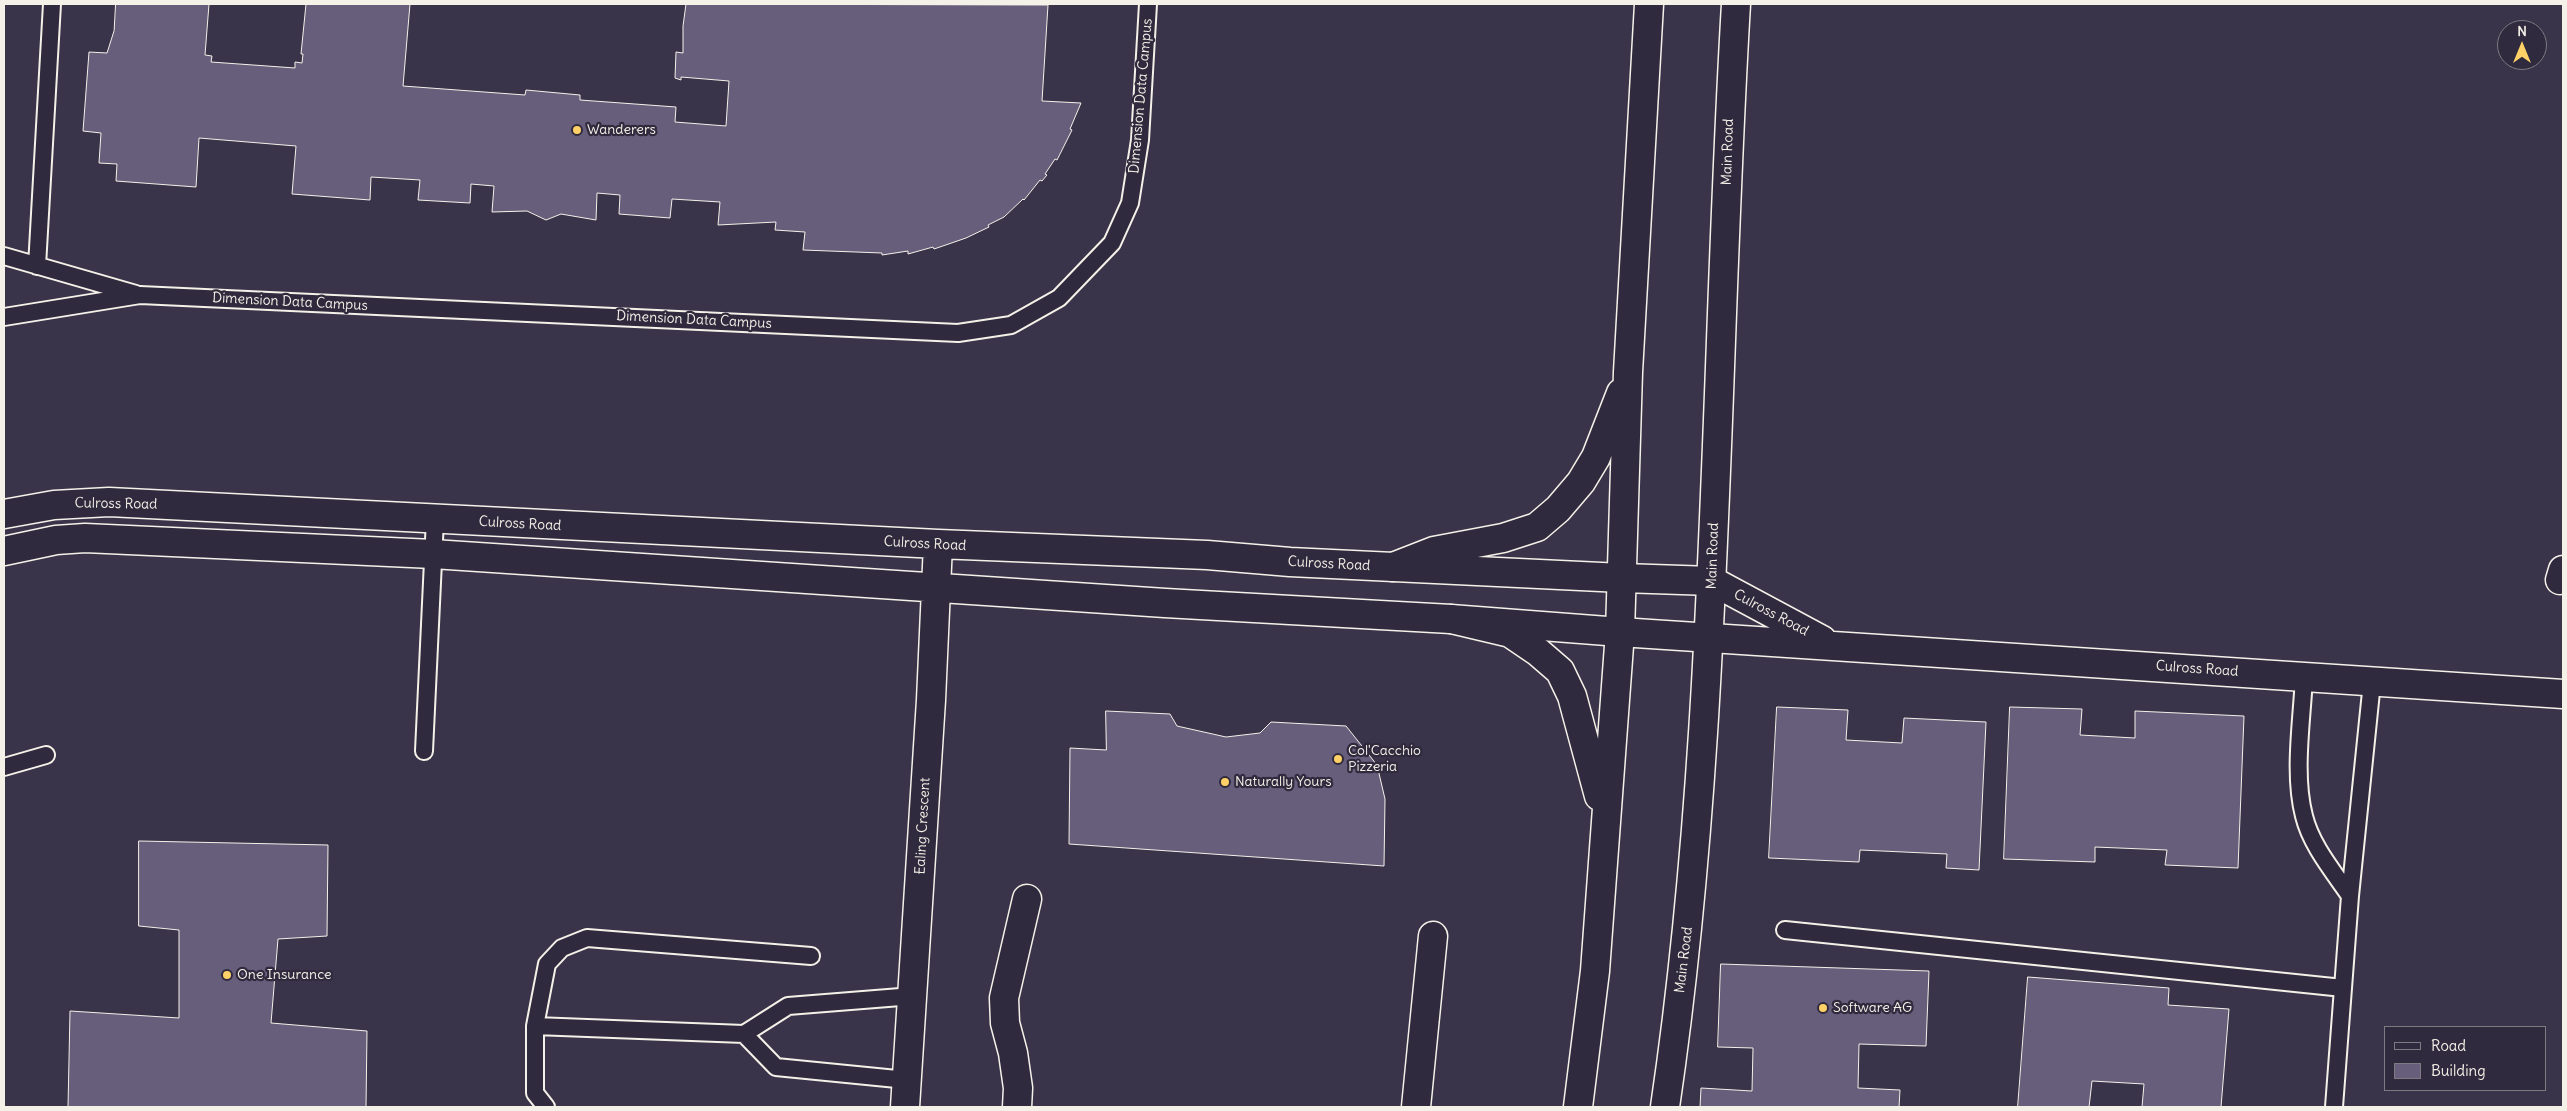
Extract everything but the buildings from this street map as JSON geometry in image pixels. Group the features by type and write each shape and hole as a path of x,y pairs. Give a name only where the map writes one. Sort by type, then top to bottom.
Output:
{"street":[{"path":"1578,1107 1595,971 1620,632 1628,372 1649,4"},
{"name":"Main Road","path":"1665,1107 1691,898 1710,638 1736,4"},
{"path":"1393,567 1434,551 1504,538 1537,527 1551,515 1581,482 1596,457 1628,372"},
{"name":"Culross Road","path":"4,514 54,505 109,502 938,544 1207,555 1290,562 1712,581 1830,645"},
{"name":"Culross Road","path":"4,551 56,540 85,538 433,554 1338,614 1451,619 1620,632 2563,694"},
{"name":"Ealing Crescent","path":"905,1107 937,587 938,544"},
{"path":"1451,619 1510,633 1538,652 1560,671 1578,714 1606,822"},
{"path":"1017,1107 1018,1088 1013,1053 1005,1023 1004,998 1028,899"},
{"path":"1416,1107 1433,936"}],"lane":[{"path":"37,266 52,4"},
{"name":"Dimension Data Campus","path":"4,317 140,295 958,333 1011,325 1060,298 1112,242 1130,203 1140,140 1148,4"},
{"path":"4,256 140,295"},
{"path":"424,751 435,519"},
{"path":"2304,677 2299,788 2304,817 2318,848 2350,896"},
{"path":"2334,1107 2350,896 2372,682"},
{"path":"4,767 46,755"},
{"path":"1786,930 2343,988"},
{"path":"546,1107 535,1092 535,1026 547,964 562,948 586,938 811,956"},
{"path":"535,1026 744,1034 788,1006 913,996"},
{"path":"744,1034 776,1067 907,1080"}],"place":[{"name":"Wanderers","path":"577,130"},
{"name":"Col'Cacchio Pizzeria","path":"1338,759"},
{"name":"Naturally Yours","path":"1225,782"},
{"name":"One Insurance","path":"227,975"},
{"name":"Software AG","path":"1823,1008"}]}
